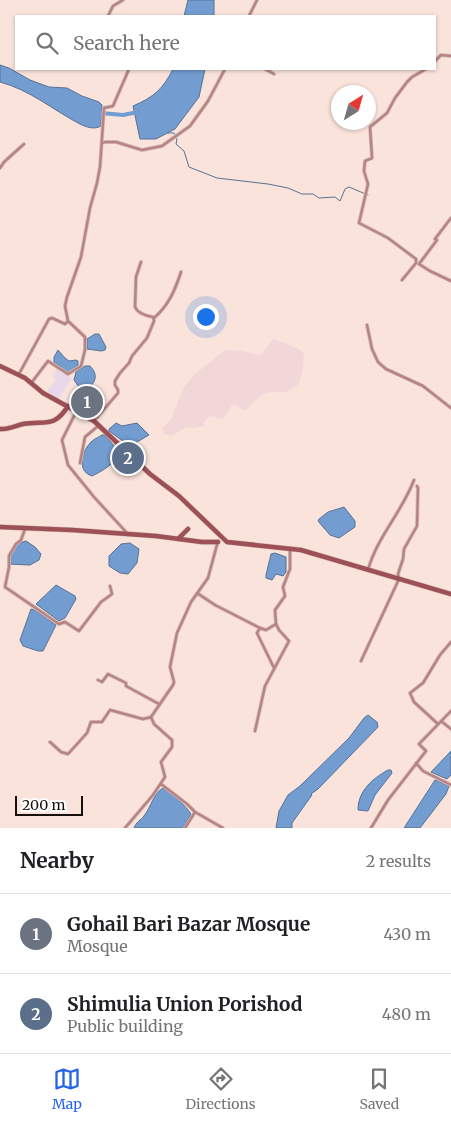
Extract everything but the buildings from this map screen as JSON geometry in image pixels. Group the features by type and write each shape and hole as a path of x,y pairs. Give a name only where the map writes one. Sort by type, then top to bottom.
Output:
{"street":[{"path":"108,15 113,6 123,0"},
{"path":"249,15 256,0"},
{"path":"436,60 440,55 451,56"},
{"path":"32,382 48,361 68,374 81,366 85,350 85,337 68,321 66,302 81,257 99,173 103,114 105,107 113,106 129,70"},
{"path":"102,144 110,141 148,150 159,147 169,141 183,132 195,119 213,92 224,70"},
{"path":"267,70 274,74"},
{"path":"424,70 407,82 395,98 388,114 370,127 372,158 365,161 364,171 368,184 359,223 388,238 412,256 418,263 451,281"},
{"path":"0,168 24,144"},
{"path":"402,280 437,240 435,239 451,218"},
{"path":"141,262 136,277 135,307 136,310 154,318"},
{"path":"94,421 118,393 115,385 117,378 132,356 148,338 154,318 163,312 181,272"},
{"path":"20,374 48,319 52,318 65,324 68,321"},
{"path":"368,325 372,349 378,362 386,369 423,386 451,408"},
{"path":"0,366 20,374 43,393 94,421 150,474 179,496 219,540"},
{"path":"0,429 25,424 47,423 60,418 68,406"},
{"path":"76,411 62,440 68,465 94,497 128,533"},
{"path":"80,463 86,437 98,426"},
{"path":"368,570 378,544 406,499 414,480"},
{"path":"361,661 399,579 398,574 404,548 417,526 417,486"},
{"path":"0,528 128,533 202,542 219,540 235,544 290,548 451,594"},
{"path":"26,529 21,540 16,544 9,556 9,567 4,587 59,624 65,622 79,631 101,602 112,594 110,586"},
{"path":"178,539 188,529"},
{"path":"50,742 61,752 68,754 87,732 92,722 102,722 110,710 143,719 151,716 174,682 170,667 177,633 197,593 208,578 219,540"},
{"path":"255,731 261,708 262,693 289,641 276,624 275,610 285,596 282,587 290,570 290,548"},
{"path":"197,593 215,605 260,628 266,630 276,624"},
{"path":"260,628 258,632 259,638 274,668"},
{"path":"438,724 414,702 410,693 422,683 451,642"},
{"path":"98,680 102,682 108,674 123,681 130,688 159,704"},
{"path":"371,828 388,800 426,751 419,744 451,711"},
{"path":"125,828 161,784 165,777 161,762 172,747 172,740 154,724 151,716"},
{"path":"441,721 451,729"},
{"path":"416,764 423,771 449,782 451,785"},
{"path":"161,784 195,812 223,828"},
{"path":"185,828 195,812"}],"shaded area":[{"path":"274,339 302,351 304,355 303,370 298,385 286,392 270,392 262,395 247,410 232,405 223,419 210,416 203,426 186,427 172,436 165,434 162,429 171,419 184,387 194,375 226,350 259,355 263,353"},
{"path":"57,369 72,378 58,400 47,391 56,379 52,376"}],"water":[{"path":"188,0 214,0 214,15 184,15"},
{"path":"0,65 30,80 49,87 67,88 99,102 102,105 101,126 93,128 82,125 31,95 0,82"},
{"path":"172,70 205,70 199,97 175,129 156,139 140,139 133,106 157,92"},
{"path":"95,334 99,334 106,347 105,350 87,349 87,339"},
{"path":"58,350 69,361 78,361 78,365 70,372 54,362 54,357"},
{"path":"85,366 90,366 95,375 94,381 86,389 79,387 74,380 76,372"},
{"path":"116,423 122,426 137,423 149,435 137,442 127,444 109,431"},
{"path":"105,435 120,453 112,463 92,476 84,470 82,465 83,455 91,442"},
{"path":"344,507 355,521 355,527 339,538 330,535 318,521 328,512"},
{"path":"26,541 41,554 39,560 30,565 9,564 10,556 16,544"},
{"path":"130,543 139,549 137,563 128,574 120,573 109,566 109,556 121,544"},
{"path":"275,553 286,557 286,572 283,576 276,574 272,580 266,578 266,575 271,554"},
{"path":"56,585 75,596 76,599 65,618 59,621 36,604"},
{"path":"31,609 56,625 43,651 23,646 20,640"},
{"path":"368,715 377,722 378,727 311,794 292,823 292,828 276,828 279,811 288,795 300,786 349,738"},
{"path":"451,751 451,775 447,779 431,772"},
{"path":"391,770 392,773 375,795 368,811 358,810 363,791 377,777"},
{"path":"435,780 449,786 446,794 420,828 404,828"},
{"path":"163,788 186,807 191,814 183,828 134,828 143,817 154,797"}],"waterway":[{"path":"101,113 123,115 138,112"},
{"path":"168,133 174,133 177,139 176,144 184,151 189,167 217,178 268,184 288,188 302,194 313,194 319,198 335,197 340,201 345,189 349,187 368,195"}],"place":[{"name":"Gohail Bari Bazar Mosque","path":"87,402"},
{"name":"Shimulia Union Porishod","path":"128,458"}]}
